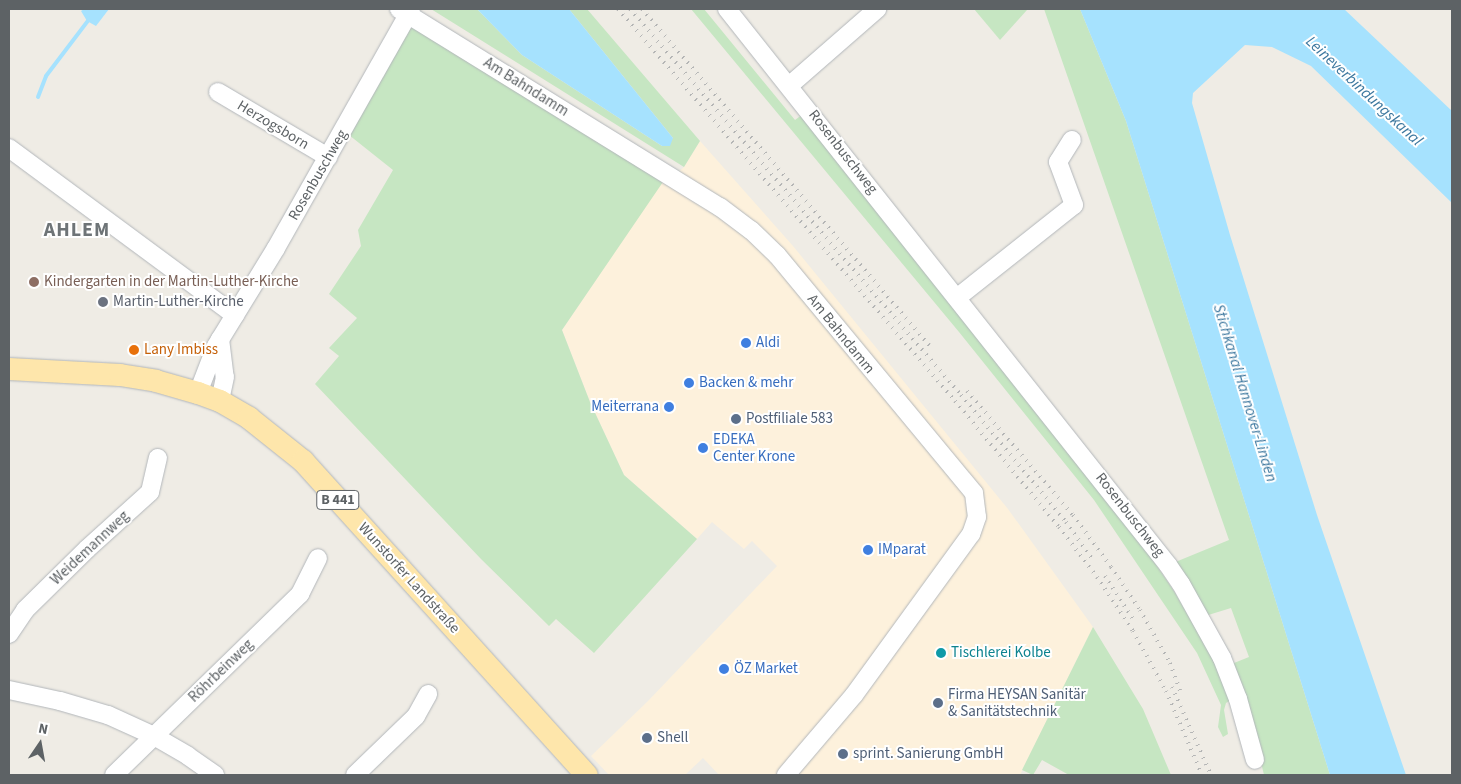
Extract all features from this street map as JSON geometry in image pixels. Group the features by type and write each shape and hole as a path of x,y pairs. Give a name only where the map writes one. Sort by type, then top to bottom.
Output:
{"main road":[{"name":"Wunstorfer Landstraße","path":"9,368 120,375 156,381 220,401 268,431 303,461 587,775"}],"street":[{"name":"Rosenbuschweg","path":"728,9 1109,488 1182,584 1222,658 1238,699 1255,760"},
{"path":"790,85 877,9"},
{"name":"Rosenbuschweg","path":"198,393 220,339 328,158 406,11"},
{"name":"Am Bahndamm","path":"406,11 720,207 751,230 777,255 974,493 977,517 971,534 854,695 786,775"},
{"name":"Herzogsborn","path":"218,92 328,158"},
{"path":"958,297 1074,205 1058,162 1072,140"},
{"path":"9,148 36,166 126,236 235,315"},
{"path":"220,339 225,377 220,401"},
{"name":"Weidemannweg","path":"9,634 25,610 80,556 150,492 158,458"},
{"name":"Röhrbeinweg","path":"114,775 300,594 318,558"},
{"path":"9,690 60,701 108,715 154,736 215,775"},
{"path":"355,775 416,716 428,694"}],"shaded area":[{"path":"700,141 793,246 1008,509 1093,627 1020,775 719,775 703,758 685,775 609,775 591,756 648,701 777,566 752,541 744,549 712,522 697,539 624,475 590,402 562,330 667,175 672,178 684,167"}],"green space":[{"path":"431,9 477,9 522,55 662,146 673,138 569,9 587,9 700,141 684,167"},
{"path":"691,9 704,9 795,120 803,114 1115,505 1174,591 1215,662 1231,700 1226,703 1224,710 1228,734 1223,737 1218,727 1221,705 1197,653 1094,500 959,332"},
{"path":"974,9 1026,9 1027,10 1000,40"},
{"path":"1044,9 1080,9 1126,121 1330,775 1264,775 1259,754 1229,665 1249,657 1231,608 1205,616 1173,563 1229,540"},
{"path":"412,25 665,179 562,330 590,402 624,475 697,539 594,653 556,619 549,626 481,559 315,384 339,356 329,348 357,318 329,294 361,246 358,230 393,170 349,135"},
{"path":"1093,627 1143,709 1171,775 1069,775 1042,760 1033,775 1022,770"}],"water":[{"path":"84,9 109,9 96,26 87,21 81,11"},
{"path":"477,9 569,9 673,138 670,146 662,146 522,55"},
{"path":"1080,9 1344,9 1452,111 1452,203 1311,66 1272,47 1245,45 1193,93 1192,103 1230,235 1317,515 1406,775 1330,775 1126,121"}],"waterway":[{"path":"38,97 46,76 90,18"}],"railway":[{"path":"618,9 955,401 1059,527 1097,577 1133,631 1166,691 1202,775"},
{"path":"630,9 961,395 1066,522 1093,560"},
{"path":"642,9 932,349"},
{"path":"967,391 1073,515 1111,567 1140,610 1170,663 1181,694"},
{"path":"1105,576 1135,622"},
{"path":"1172,687 1211,775"}],"place":[{"name":"Kindergarten in der Martin-Luther-Kirche","path":"34,282"},
{"name":"Martin-Luther-Kirche","path":"103,302"},
{"name":"Aldi","path":"746,343"},
{"name":"Lany Imbiss","path":"134,350"},
{"name":"Backen & mehr","path":"689,383"},
{"name":"Meiterrana","path":"669,407"},
{"name":"Postfiliale 583","path":"736,419"},
{"name":"EDEKA Center Krone","path":"703,448"},
{"name":"IMparat","path":"868,550"},
{"name":"Tischlerei Kolbe","path":"941,653"},
{"name":"ÖZ Market","path":"724,669"},
{"name":"Firma HEYSAN Sanitär & Sanitätstechnik","path":"938,703"},
{"name":"Shell","path":"647,738"},
{"name":"sprint. Sanierung GmbH","path":"843,754"}],"district":[{"name":"AHLEM","path":"77,230"}],"water label":[{"name":"Leineverbindungskanal","path":"1364,91"},
{"name":"Stichkanal Hannover-Linden","path":"1245,393"}]}
